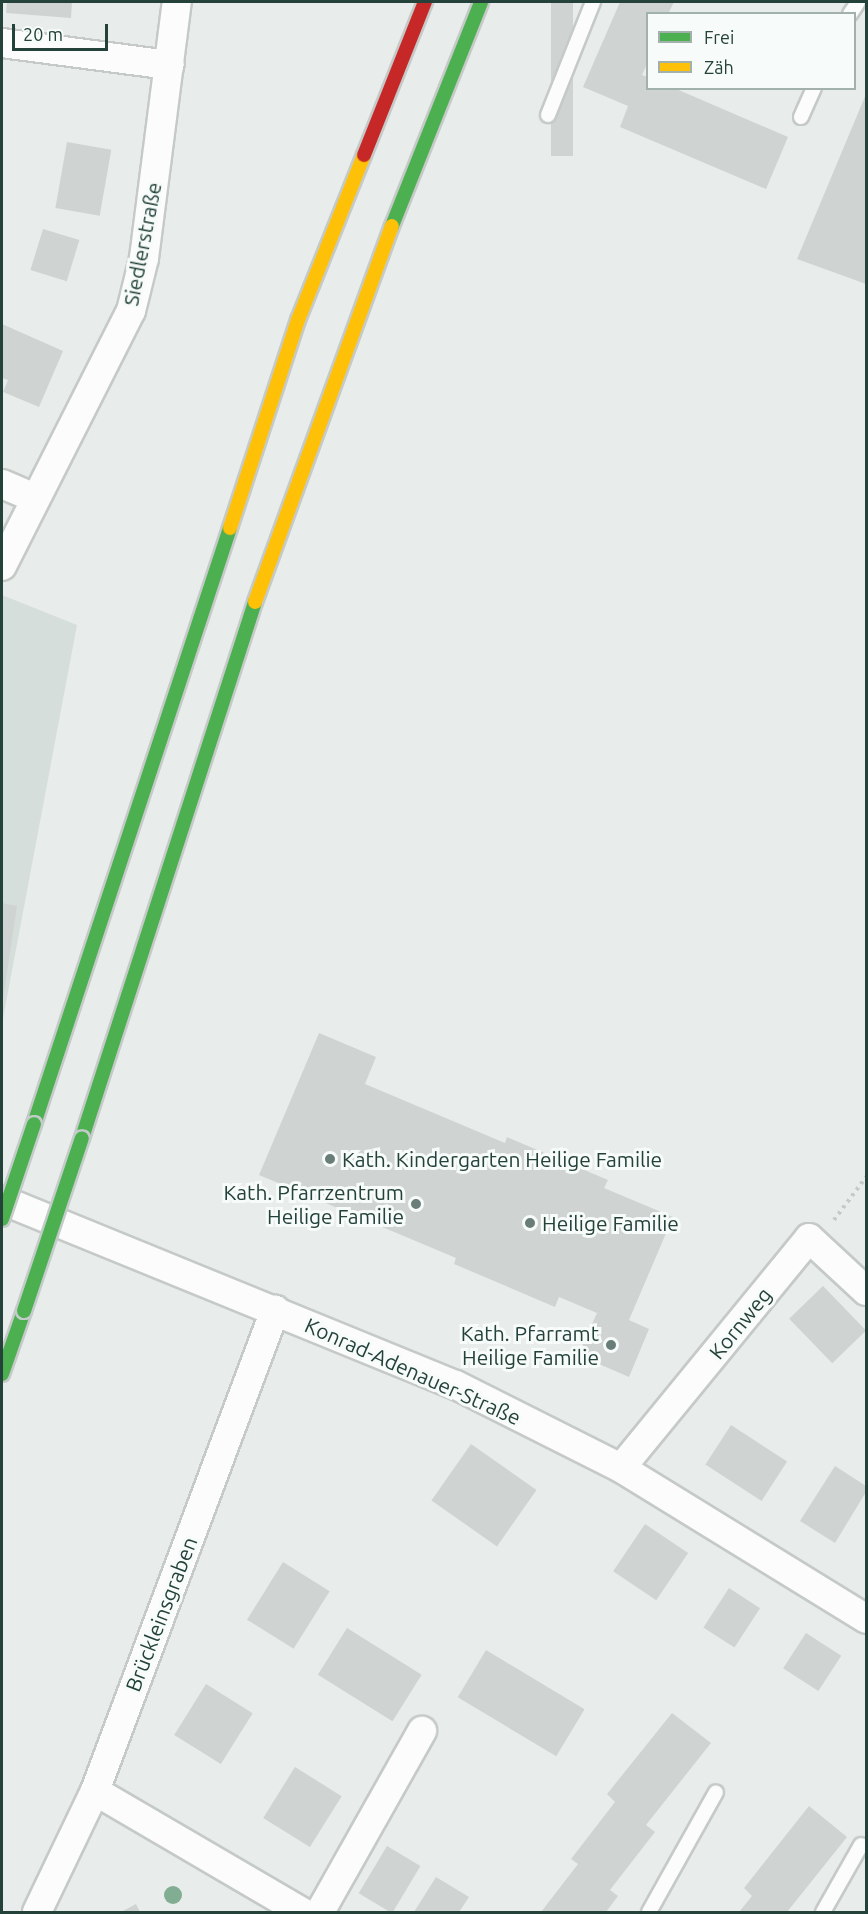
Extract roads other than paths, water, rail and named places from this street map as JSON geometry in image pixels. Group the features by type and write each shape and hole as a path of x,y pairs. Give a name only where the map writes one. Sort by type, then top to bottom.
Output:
{"highway":[{"path":"2,1219 298,320 425,2"},
{"path":"2,1374 82,1138 265,570 351,330 481,2"}],"street":[{"name":"Siedlerstraße","path":"2,566 35,498 104,370 131,311 144,258 177,2"},
{"path":"2,43 170,65"},
{"path":"2,484 35,498"},
{"name":"Konrad-Adenauer-Straße","path":"2,1200 456,1385 621,1468 867,1619"},
{"name":"Kornweg","path":"621,1468 808,1239 867,1291"},
{"name":"Brückleinsgraben","path":"37,1912 94,1791 275,1310"},
{"path":"320,1912 422,1731"},
{"path":"94,1791 302,1912"}],"lane":[{"path":"548,115 593,2"},
{"path":"801,117 813,90"},
{"path":"649,1912 716,1792"},
{"path":"823,1912 861,1845"}],"place":[{"name":"Kath. Kindergarten Heilige Familie","path":"330,1159"},
{"name":"Kath. Pfarrzentrum Heilige Familie","path":"416,1204"},
{"name":"Heilige Familie","path":"530,1223"},
{"name":"Kath. Pfarramt Heilige Familie","path":"611,1345"}]}
